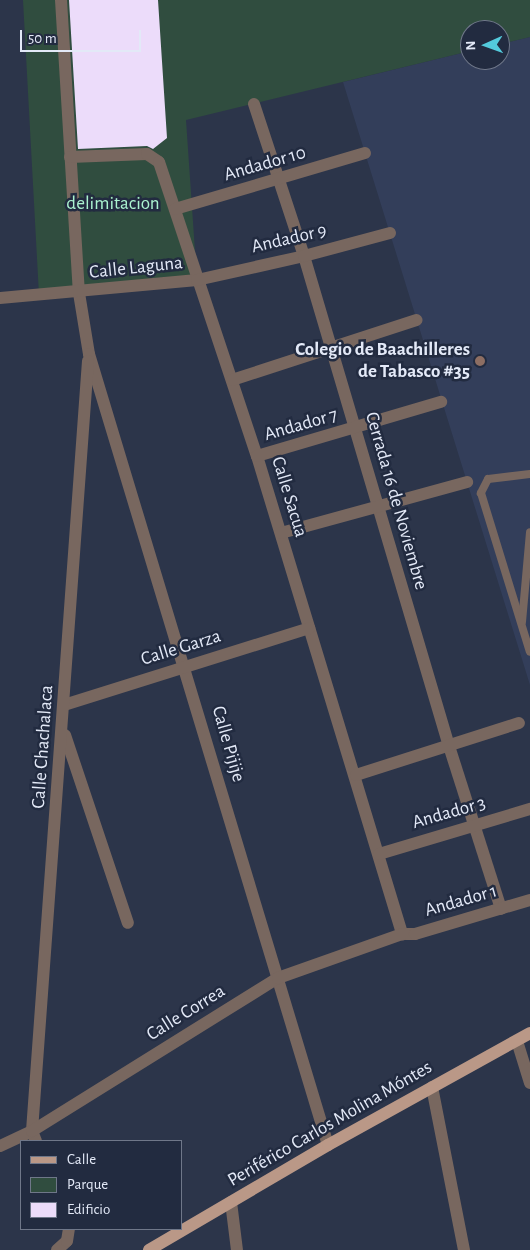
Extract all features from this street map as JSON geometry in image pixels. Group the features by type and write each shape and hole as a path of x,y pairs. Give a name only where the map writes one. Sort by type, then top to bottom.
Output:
{"main road":[{"name":"Periférico Carlos Molina Móntes","path":"149,1250 328,1146 530,1033"}],"street":[{"path":"61,0 79,293 89,354"},
{"name":"Cerrada 16 de Noviembre","path":"254,104 304,256 449,746 501,909"},
{"name":"Andador 10","path":"175,210 365,153"},
{"name":"Calle Sacua","path":"70,157 147,154 154,157 175,210 257,456 356,775 402,934"},
{"name":"Andador 9","path":"197,280 304,256 390,233"},
{"name":"Calle Laguna","path":"0,298 79,293 197,280"},
{"path":"232,380 417,320"},
{"name":"Calle Pijije","path":"89,354 185,666 328,1146"},
{"name":"Calle Chachalaca","path":"34,1136 89,354"},
{"name":"Andador 7","path":"257,456 355,429 441,402"},
{"path":"280,533 467,482"},
{"name":"Calle Garza","path":"64,705 309,628"},
{"path":"356,775 519,724"},
{"path":"63,731 128,923"},
{"name":"Andador 3","path":"379,854 530,809"},
{"name":"Andador 1","path":"402,934 409,936 530,900"},
{"name":"Calle Correa","path":"20,1140 34,1136 278,978 402,934"},
{"path":"517,1041 530,1083"},
{"path":"432,1087 464,1250"},
{"name":"Calle Correa","path":"0,1146 20,1140"},
{"path":"231,1202 238,1250"},
{"path":"57,1250 68,1241 68,1230"}],"lane":[{"path":"530,474 488,480 481,493 530,652"},
{"path":"522,627 530,532"}],"shaded area":[{"name":"Colegio de Baachilleres de Tabasco #35","path":"530,37 530,685 343,82 460,53 460,70 510,70 510,42"}],"green space":[{"name":"delimitacion","path":"23,0 530,0 530,37 510,42 510,20 460,20 460,53 186,120 197,280 39,295"}],"building":[{"path":"69,0 158,0 167,138 153,149 147,146 78,149"}],"place":[{"name":"Colegio de Baachilleres de Tabasco #35","path":"480,361"}]}
